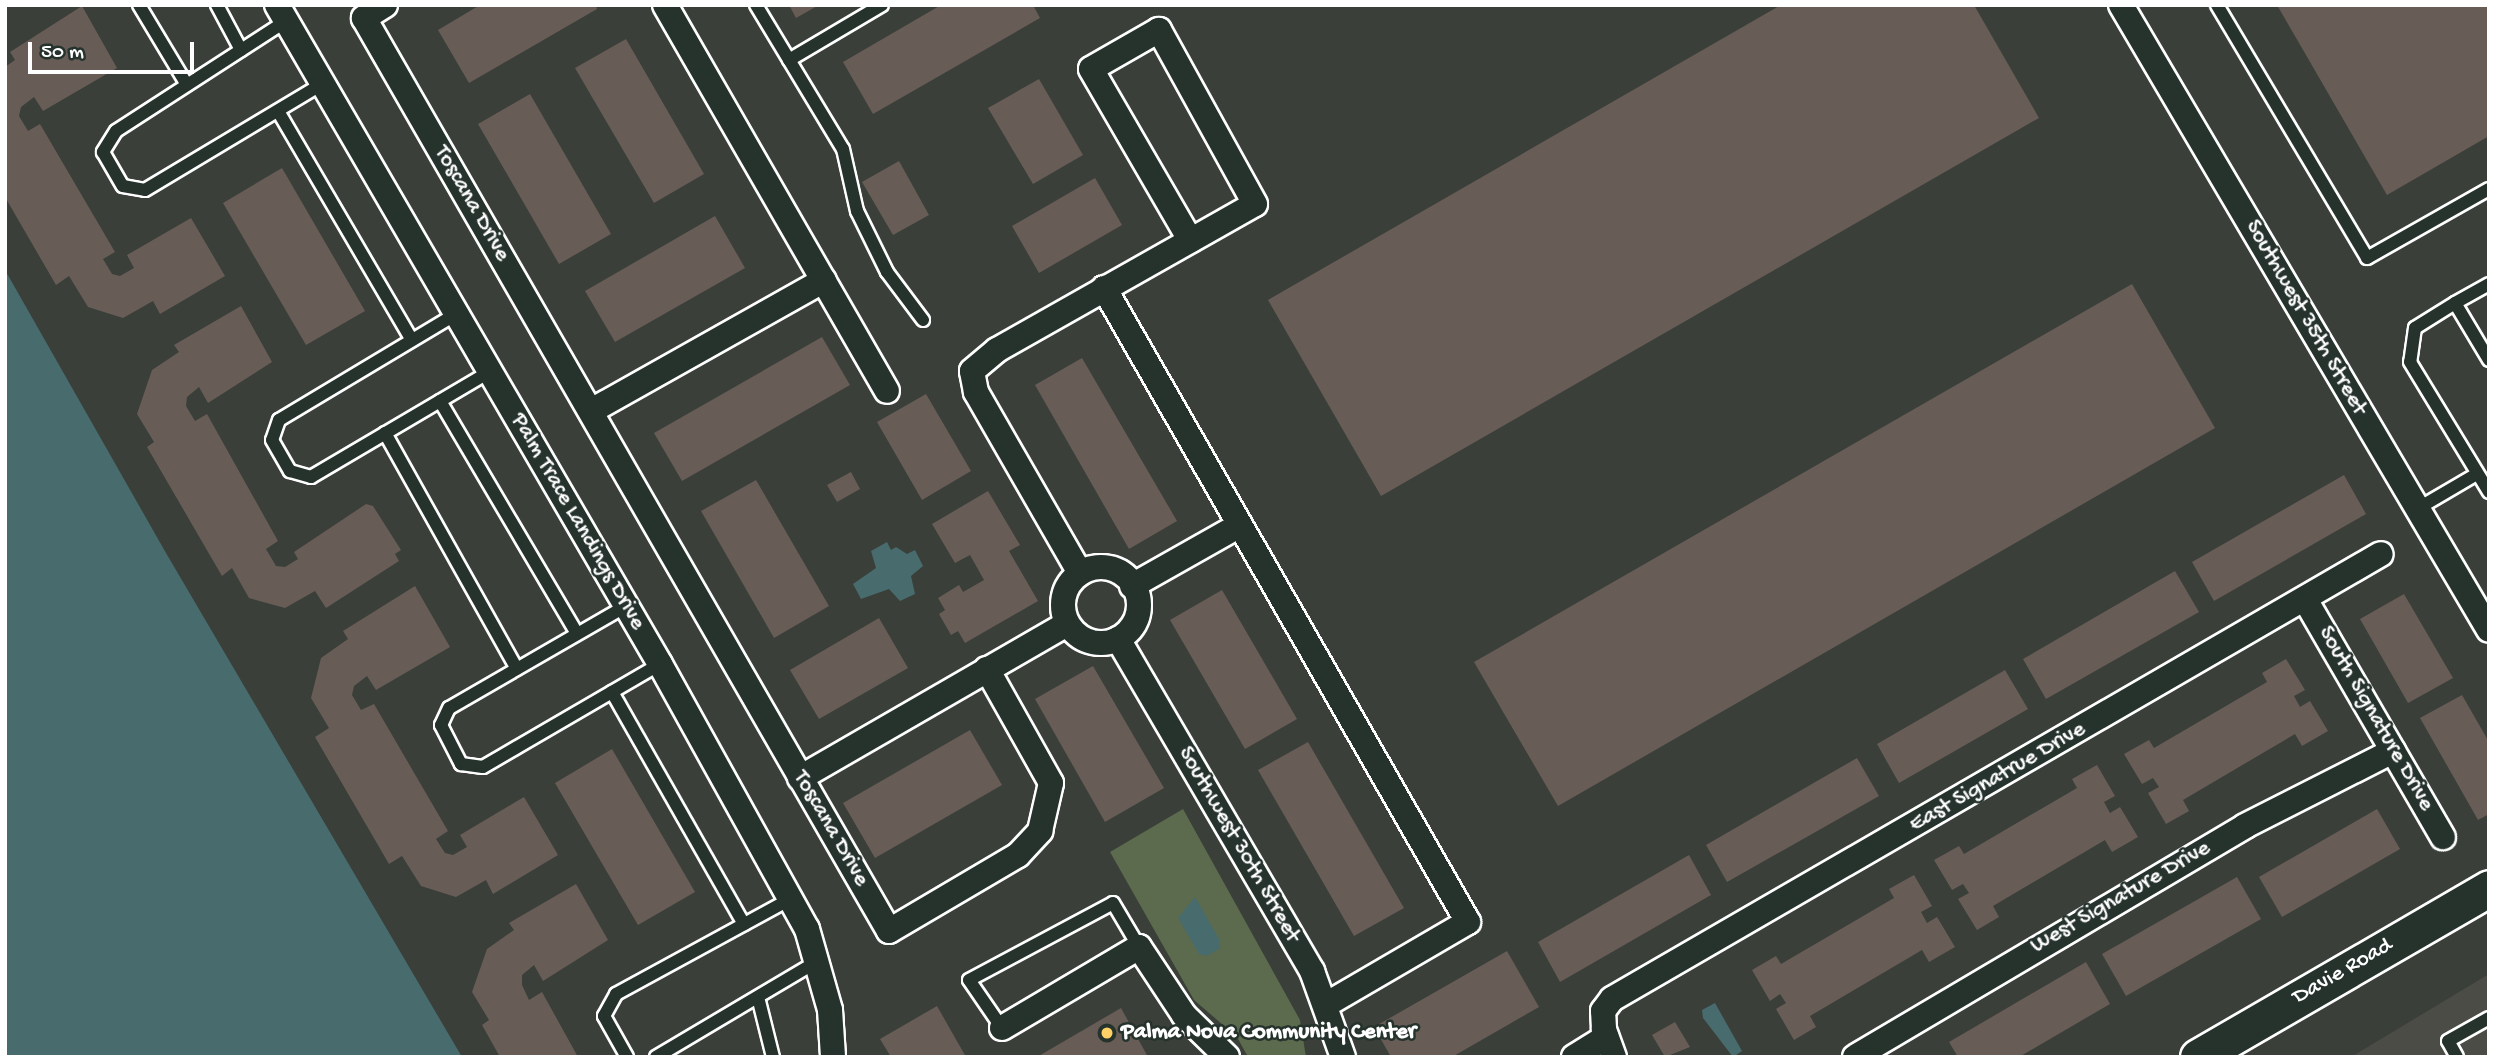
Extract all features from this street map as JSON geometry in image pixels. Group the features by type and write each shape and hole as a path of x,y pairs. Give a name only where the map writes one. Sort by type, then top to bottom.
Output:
{"main road":[{"name":"Davie Road","path":"2198,1057 2489,888"}],"street":[{"name":"Toscana Drive","path":"385,5 364,18 888,931 1018,855 1040,831 1051,783 987,669"},
{"path":"665,5 887,391"},
{"name":"Southwest 35th Street","path":"2121,5 2489,630"},
{"name":"Palm Trace Landings Drive","path":"281,13 660,664 807,929 830,1010 833,1057"},
{"path":"1080,573 976,392 972,371 978,362 1255,204 1159,30 1091,69 1190,240"},
{"path":"591,411 824,280"},
{"path":"1104,289 1468,922 1327,1004"},
{"path":"1132,586 1240,525"},
{"name":"East Signatrue Drive","path":"1610,1047 1603,1011 1612,999 2306,601 2381,554"},
{"path":"1091,569 1115,570 1132,586 1138,611 1135,622 1118,639 1090,642 1068,624 1063,596 1080,573 1091,569"},
{"name":"South Signature Drive","path":"2306,601 2443,837"},
{"path":"800,778 1068,624"},
{"name":"Southwest 30th Street","path":"1118,639 1312,971 1327,1004 1343,1057"},
{"name":"West Signature Drive","path":"1855,1057 2245,826 2393,751"},
{"path":"1002,1028 1139,947 1184,1015 1227,1057"},
{"path":"1574,1057 1610,1047"}],"lane":[{"path":"138,5 187,85"},
{"path":"216,5 241,50"},
{"path":"756,5 843,149 857,211 887,272 923,320"},
{"path":"789,60 882,5"},
{"path":"2217,5 2367,258 2489,188"},
{"path":"281,13 241,50 116,131 103,152 123,186 145,190 322,84"},
{"path":"278,111 412,340"},
{"path":"2489,284 2415,328 2410,362 2489,492"},
{"path":"2455,303 2489,360"},
{"path":"456,314 279,420 272,440 290,471 312,477 489,372"},
{"path":"440,401 578,634"},
{"path":"385,433 517,669"},
{"path":"2417,509 2477,474"},
{"path":"626,606 449,708 441,725 461,764 483,767 660,664"},
{"path":"612,692 744,924"},
{"path":"627,1057 604,1016 616,994 790,898"},
{"path":"1002,1028 969,980 1113,903 1139,947"},
{"path":"656,1057 816,962"},
{"path":"758,997 773,1057"},
{"path":"2456,1057 2448,1041 2489,1018"}],"shaded area":[{"path":"2489,974 2489,1057 2351,1057"}],"green space":[{"path":"1183,809 1300,1020 1306,1057 1248,1057 1237,1037 1194,1000 1110,852"}],"water":[{"path":"5,270 166,553 462,1057 5,1057"},
{"path":"887,542 891,550 896,547 907,554 915,550 923,566 911,576 915,594 900,601 889,589 861,599 853,584 876,568 871,551"},
{"path":"1195,897 1219,939 1220,948 1207,956 1199,954 1178,918"},
{"path":"1715,1003 1742,1051 1733,1057 1703,1018 1702,1010"}],"building":[{"path":"480,5 596,5 597,9 469,83 438,30"},
{"path":"789,5 819,5 796,18"},
{"path":"941,5 1033,5 1040,18 873,114 843,62"},
{"path":"1781,5 1974,5 2039,118 1381,496 1268,300"},
{"path":"2277,5 2489,5 2489,136 2387,195"},
{"path":"82,6 117,68 43,111 34,97 21,107 19,116 28,131 40,124 115,252 103,259 112,274 120,276 134,268 127,255 191,218 225,276 160,314 153,301 123,318 88,307 69,276 56,285 5,197 5,67 15,60 10,52"},
{"path":"626,39 704,174 654,203 575,68"},
{"path":"1039,79 1083,155 1033,184 988,108"},
{"path":"530,94 611,234 559,264 478,124"},
{"path":"899,161 929,215 893,235 862,182"},
{"path":"282,168 365,311 306,345 223,203"},
{"path":"1095,178 1122,225 1039,273 1012,226"},
{"path":"715,216 745,268 615,342 585,291"},
{"path":"2132,284 2215,428 1558,806 1474,662"},
{"path":"241,306 272,362 208,403 199,387 187,397 186,406 195,421 207,414 278,541 266,549 276,566 285,567 298,559 294,552 366,504 373,506 401,550 395,554 399,561 326,608 315,591 285,608 249,598 232,568 222,576 147,447 154,442 137,414 152,370 179,352 174,345"},
{"path":"822,337 850,385 682,481 654,433"},
{"path":"1082,358 1177,521 1129,549 1035,385"},
{"path":"926,394 971,471 922,500 877,422"},
{"path":"851,472 860,489 837,502 827,485"},
{"path":"2344,475 2366,514 2214,601 2192,562"},
{"path":"756,480 829,606 774,638 701,511"},
{"path":"988,491 1020,545 1009,551 1038,601 965,643 958,631 951,635 939,614 945,610 938,598 959,585 963,592 984,580 970,555 955,563 932,524"},
{"path":"2175,571 2199,612 2046,699 2023,659"},
{"path":"415,586 450,647 376,690 367,676 354,686 352,695 361,710 374,704 448,831 436,839 445,853 453,855 467,847 460,835 524,797 558,855 493,894 486,880 456,897 421,886 402,856 389,864 315,737 329,728 311,698 321,658 348,639 343,631"},
{"path":"1222,590 1297,719 1245,749 1170,620"},
{"path":"2404,594 2453,678 2408,703 2360,619"},
{"path":"879,618 908,668 819,719 790,670"},
{"path":"2286,659 2305,690 2294,696 2300,707 2310,701 2328,731 2302,746 2295,734 2183,800 2189,811 2166,824 2148,793 2159,787 2153,778 2142,784 2124,754 2149,740 2154,748 2267,682 2262,673"},
{"path":"1093,666 1164,788 1105,822 1035,699"},
{"path":"2005,670 2028,709 1899,783 1877,744"},
{"path":"2462,695 2489,742 2489,814 2478,820 2420,718"},
{"path":"970,730 1002,785 875,858 843,803"},
{"path":"1308,742 1404,908 1354,936 1258,770"},
{"path":"612,749 695,892 638,925 555,783"},
{"path":"1857,758 1879,796 1727,882 1706,845"},
{"path":"2097,765 2115,796 2104,802 2110,813 2120,807 2138,837 2112,852 2105,840 1993,906 1999,917 1977,930 1958,899 1969,893 1963,884 1952,890 1934,860 1959,846 1964,854 2077,788 2072,779"},
{"path":"2377,809 2400,849 2282,917 2259,877"},
{"path":"1689,855 1711,895 1560,982 1538,942"},
{"path":"1914,875 1932,906 1921,912 1927,923 1937,917 1955,947 1929,962 1922,950 1810,1016 1816,1027 1794,1040 1776,1009 1786,1003 1780,994 1770,1001 1752,970 1776,956 1781,964 1894,898 1889,889"},
{"path":"2237,877 2261,919 2126,996 2102,954"},
{"path":"576,884 608,940 543,981 534,965 522,975 522,985 529,1000 542,992 578,1057 500,1057 482,1025 489,1020 472,992 487,949 514,930 509,923"},
{"path":"1507,951 1539,1007 1452,1057 1391,1057 1374,1027"},
{"path":"2086,962 2110,1004 2019,1057 1958,1057 1949,1042"},
{"path":"937,1006 966,1057 891,1057 880,1039"},
{"name":"Palma Nova Community Center","path":"1121,1008 1148,1057 1037,1057"},
{"path":"1675,1022 1690,1047 1665,1057 1652,1035"}],"place":[{"name":"Palma Nova Community Center","path":"1107,1033"}]}
